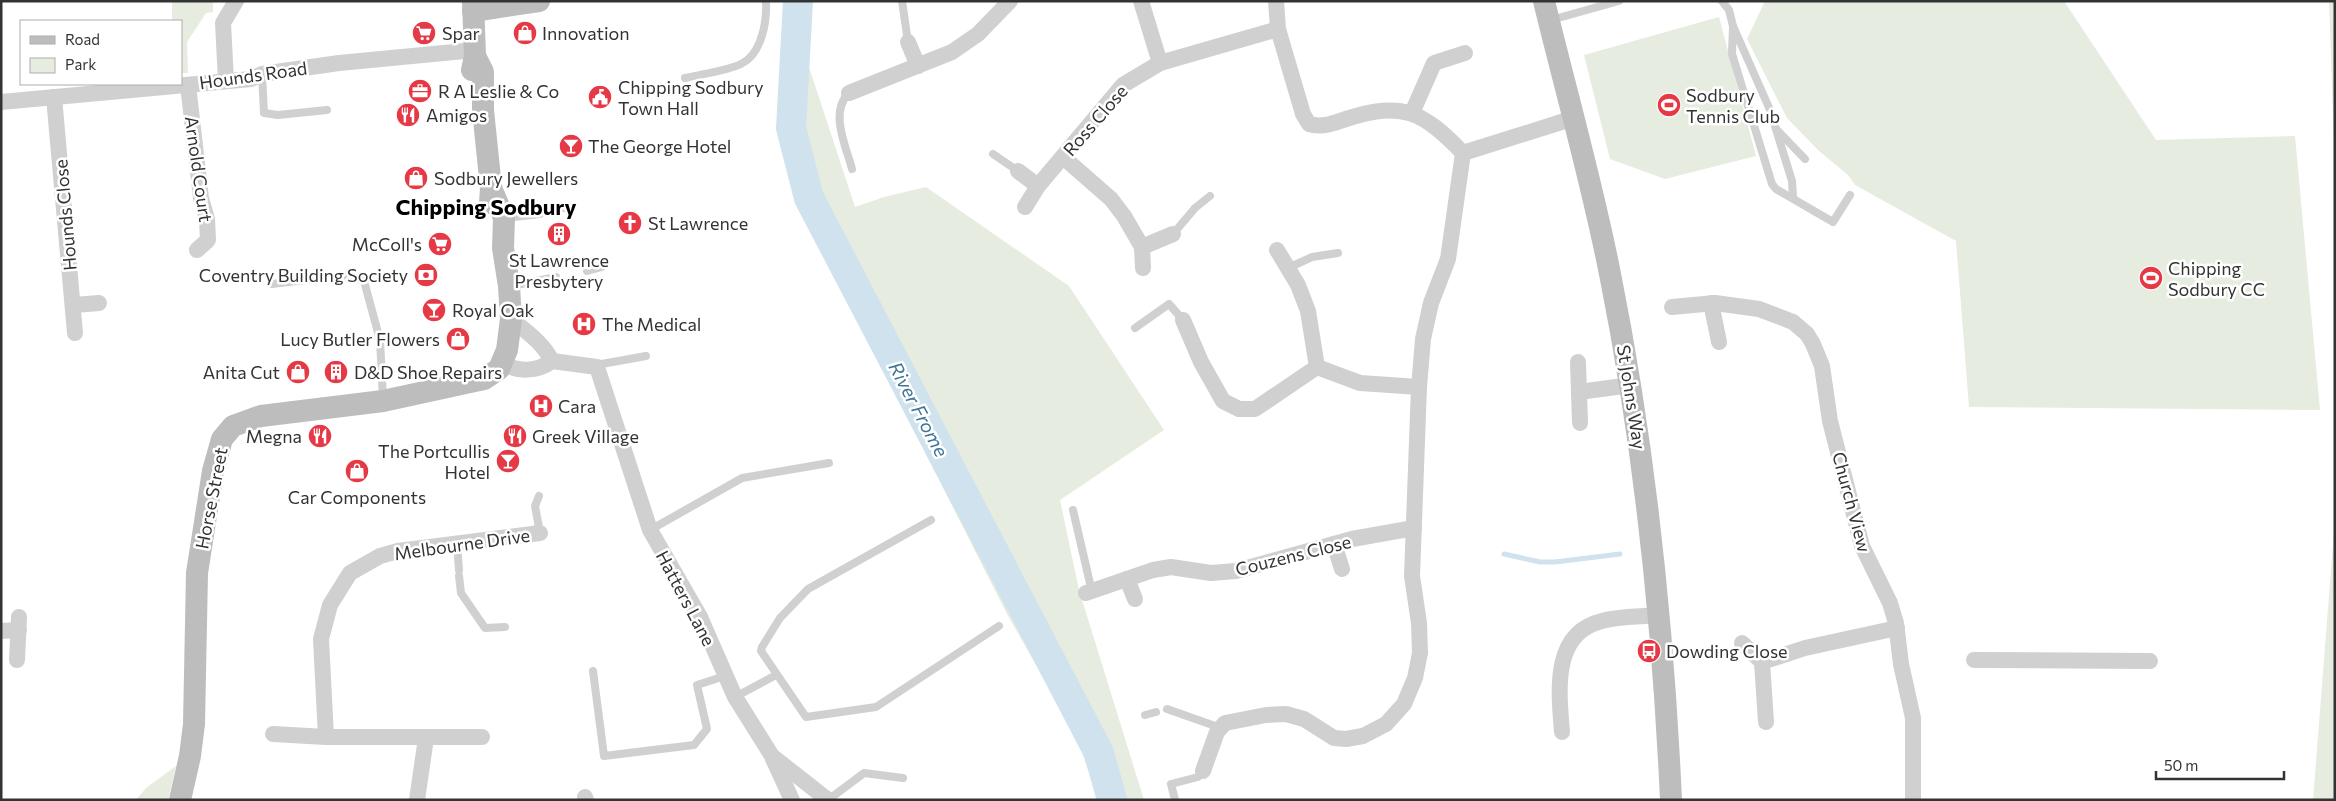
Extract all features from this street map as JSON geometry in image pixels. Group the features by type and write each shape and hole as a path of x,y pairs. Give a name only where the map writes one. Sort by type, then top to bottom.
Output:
{"main road":[{"path":"503,248 492,231 489,221 491,188 483,110 483,72 475,53 473,6 539,1"},
{"name":"St Johns Way","path":"1546,11 1574,118 1610,273 1631,385 1644,475 1659,615 1671,800"},
{"path":"491,188 504,218 503,248 509,286 511,332 503,364"},
{"name":"Horse Street","path":"180,800 190,756 194,724 197,573 211,478 222,439 233,426 261,416 384,401 484,378 492,375 503,364"}],"street":[{"path":"226,81 222,23 236,1"},
{"path":"850,93 952,52 978,34 1010,1"},
{"path":"1141,1 1160,63"},
{"path":"1276,1 1278,29 1303,114 1309,124 1322,126 1371,111 1393,110 1412,113 1440,131 1463,152"},
{"name":"Ross Close","path":"1025,207 1038,186 1123,85 1160,63 1278,29"},
{"path":"908,42 918,66"},
{"name":"Hounds Road","path":"1,102 250,79 262,74 339,63 475,53"},
{"path":"1412,113 1434,64 1465,53"},
{"name":"Arnold Court","path":"188,85 201,198 207,219 208,240 197,250"},
{"name":"Hounds Close","path":"54,97 74,305 74,333"},
{"path":"1463,152 1574,118"},
{"path":"1203,771 1217,732 1226,723 1266,715 1286,714 1304,719 1334,738 1346,739 1363,736 1386,724 1404,704 1415,678 1420,653 1419,623 1412,576 1419,387 1423,339 1431,303 1448,259 1463,152"},
{"path":"1063,157 1111,199 1124,216 1142,247 1142,268"},
{"path":"1018,171 1038,186"},
{"path":"1142,247 1173,234"},
{"path":"1277,250 1298,285 1308,311 1317,367"},
{"path":"74,305 100,303"},
{"path":"1711,303 1719,342"},
{"name":"Church View","path":"1672,307 1711,303 1759,309 1786,318 1800,327 1813,344 1822,366 1830,421 1862,546 1890,603 1897,628 1901,664 1914,718 1913,800"},
{"path":"511,320 534,338 547,352 552,361"},
{"path":"1183,320 1201,362 1223,401 1239,409 1255,409 1317,367"},
{"path":"503,364 513,369 524,370 544,367 552,361 594,366"},
{"path":"1578,362 1580,423"},
{"name":"Hatters Lane","path":"594,366 598,369 624,455 650,530 700,617 735,697 772,756 828,800"},
{"path":"1317,367 1360,383 1419,387"},
{"path":"1579,392 1631,385"},
{"name":"Couzens Close","path":"1089,592 1153,570 1171,568 1211,573 1236,571 1334,544 1414,528"},
{"name":"Melbourne Drive","path":"326,737 321,639 330,605 344,578 380,556 457,543 540,533"},
{"path":"1334,544 1342,568"},
{"path":"1127,579 1135,599"},
{"path":"1562,732 1560,702 1561,662 1566,649 1575,637 1586,628 1601,621 1659,615"},
{"path":"1,631 19,623 17,660"},
{"path":"1762,662 1804,648 1897,628"},
{"path":"1742,643 1762,662 1766,722"},
{"path":"1974,660 2150,661"},
{"path":"273,734 326,737 482,737"},
{"path":"416,800 426,738"},
{"path":"772,756 792,800"}],"lane":[{"path":"684,78 742,64 756,49 763,33 766,1"},
{"path":"902,1 908,42"},
{"path":"1546,11 1619,1"},
{"path":"1722,1 1729,10 1733,26 1770,110 1792,181 1793,197"},
{"path":"1733,26 1732,54 1772,184 1776,189 1793,197 1833,222 1850,194"},
{"path":"262,74 264,112 278,115 327,110"},
{"path":"850,93 842,100 840,126 852,169"},
{"path":"1776,128 1804,159"},
{"path":"994,154 1018,171"},
{"path":"1173,234 1195,208 1210,196"},
{"path":"555,210 572,206"},
{"path":"504,218 540,214"},
{"path":"1288,268 1312,257 1338,253"},
{"path":"587,271 602,267"},
{"path":"272,284 347,275 364,281 380,340 384,401"},
{"path":"509,286 556,277"},
{"path":"1135,328 1169,304 1183,320"},
{"path":"594,366 646,356"},
{"path":"650,530 742,478 829,462"},
{"path":"538,496 535,506 540,533"},
{"path":"1073,510 1089,592"},
{"path":"931,520 799,596 780,618 762,646 762,651 776,675 806,717 876,707 998,626"},
{"path":"457,543 461,593 485,628 505,627"},
{"path":"593,671 604,756 694,745 707,729 697,685 725,676"},
{"path":"735,697 776,675"},
{"path":"1167,709 1222,728"},
{"path":"1145,715 1156,712"},
{"path":"1175,800 1171,784 1198,777 1203,771"},
{"path":"828,800 864,773 903,778"}],"green space":[{"path":"172,1 213,1 213,12 206,13 187,42 188,73 182,73 182,20 172,20"},
{"path":"1765,1 2064,1 2156,140 2295,136 2320,410 1969,407 1956,241 1855,185 1848,175 1819,151 1787,118 1747,39"},
{"path":"2329,1 2335,1 2335,176"},
{"name":"Sodbury Tennis Club","path":"1719,17 1756,156 1665,179 1610,159 1584,55"},
{"path":"808,64 855,207 884,197 926,187 1069,286 1164,430 1060,500 1079,590 1144,800 1098,800 1077,737 1007,614 800,206 783,128 786,65"},
{"path":"2335,519 2335,800 2313,800"},
{"path":"176,766 168,800 136,800 146,788"}],"waterway":[{"name":"River Frome","path":"798,1 791,128 809,198 1099,753 1112,800"},
{"path":"1504,554 1540,562 1620,554"}],"place":[{"name":"Spar","path":"424,33"},
{"name":"Innovation","path":"525,33"},
{"name":"R A Leslie & Co","path":"420,91"},
{"name":"Chipping Sodbury Town Hall","path":"600,97"},
{"name":"Sodbury Tennis Club","path":"1669,105"},
{"name":"Amigos","path":"408,115"},
{"name":"The George Hotel","path":"571,146"},
{"name":"Sodbury Jewellers","path":"416,178"},
{"name":"St Lawrence","path":"630,223"},
{"name":"St Lawrence Presbytery","path":"559,234"},
{"name":"McColl's","path":"440,244"},
{"name":"Coventry Building Society","path":"426,275"},
{"name":"Chipping Sodbury CC","path":"2151,278"},
{"name":"Royal Oak","path":"434,310"},
{"name":"The Medical","path":"584,324"},
{"name":"Lucy Butler Flowers","path":"458,339"},
{"name":"Anita Cut","path":"298,372"},
{"name":"D&D Shoe Repairs","path":"336,372"},
{"name":"Cara","path":"541,406"},
{"name":"Megna","path":"320,436"},
{"name":"Greek Village","path":"515,436"},
{"name":"The Portcullis Hotel","path":"508,461"},
{"name":"Car Components","path":"357,471"},
{"name":"Dowding Close","path":"1649,651"}],"district":[{"name":"Chipping Sodbury","path":"486,206"}]}
